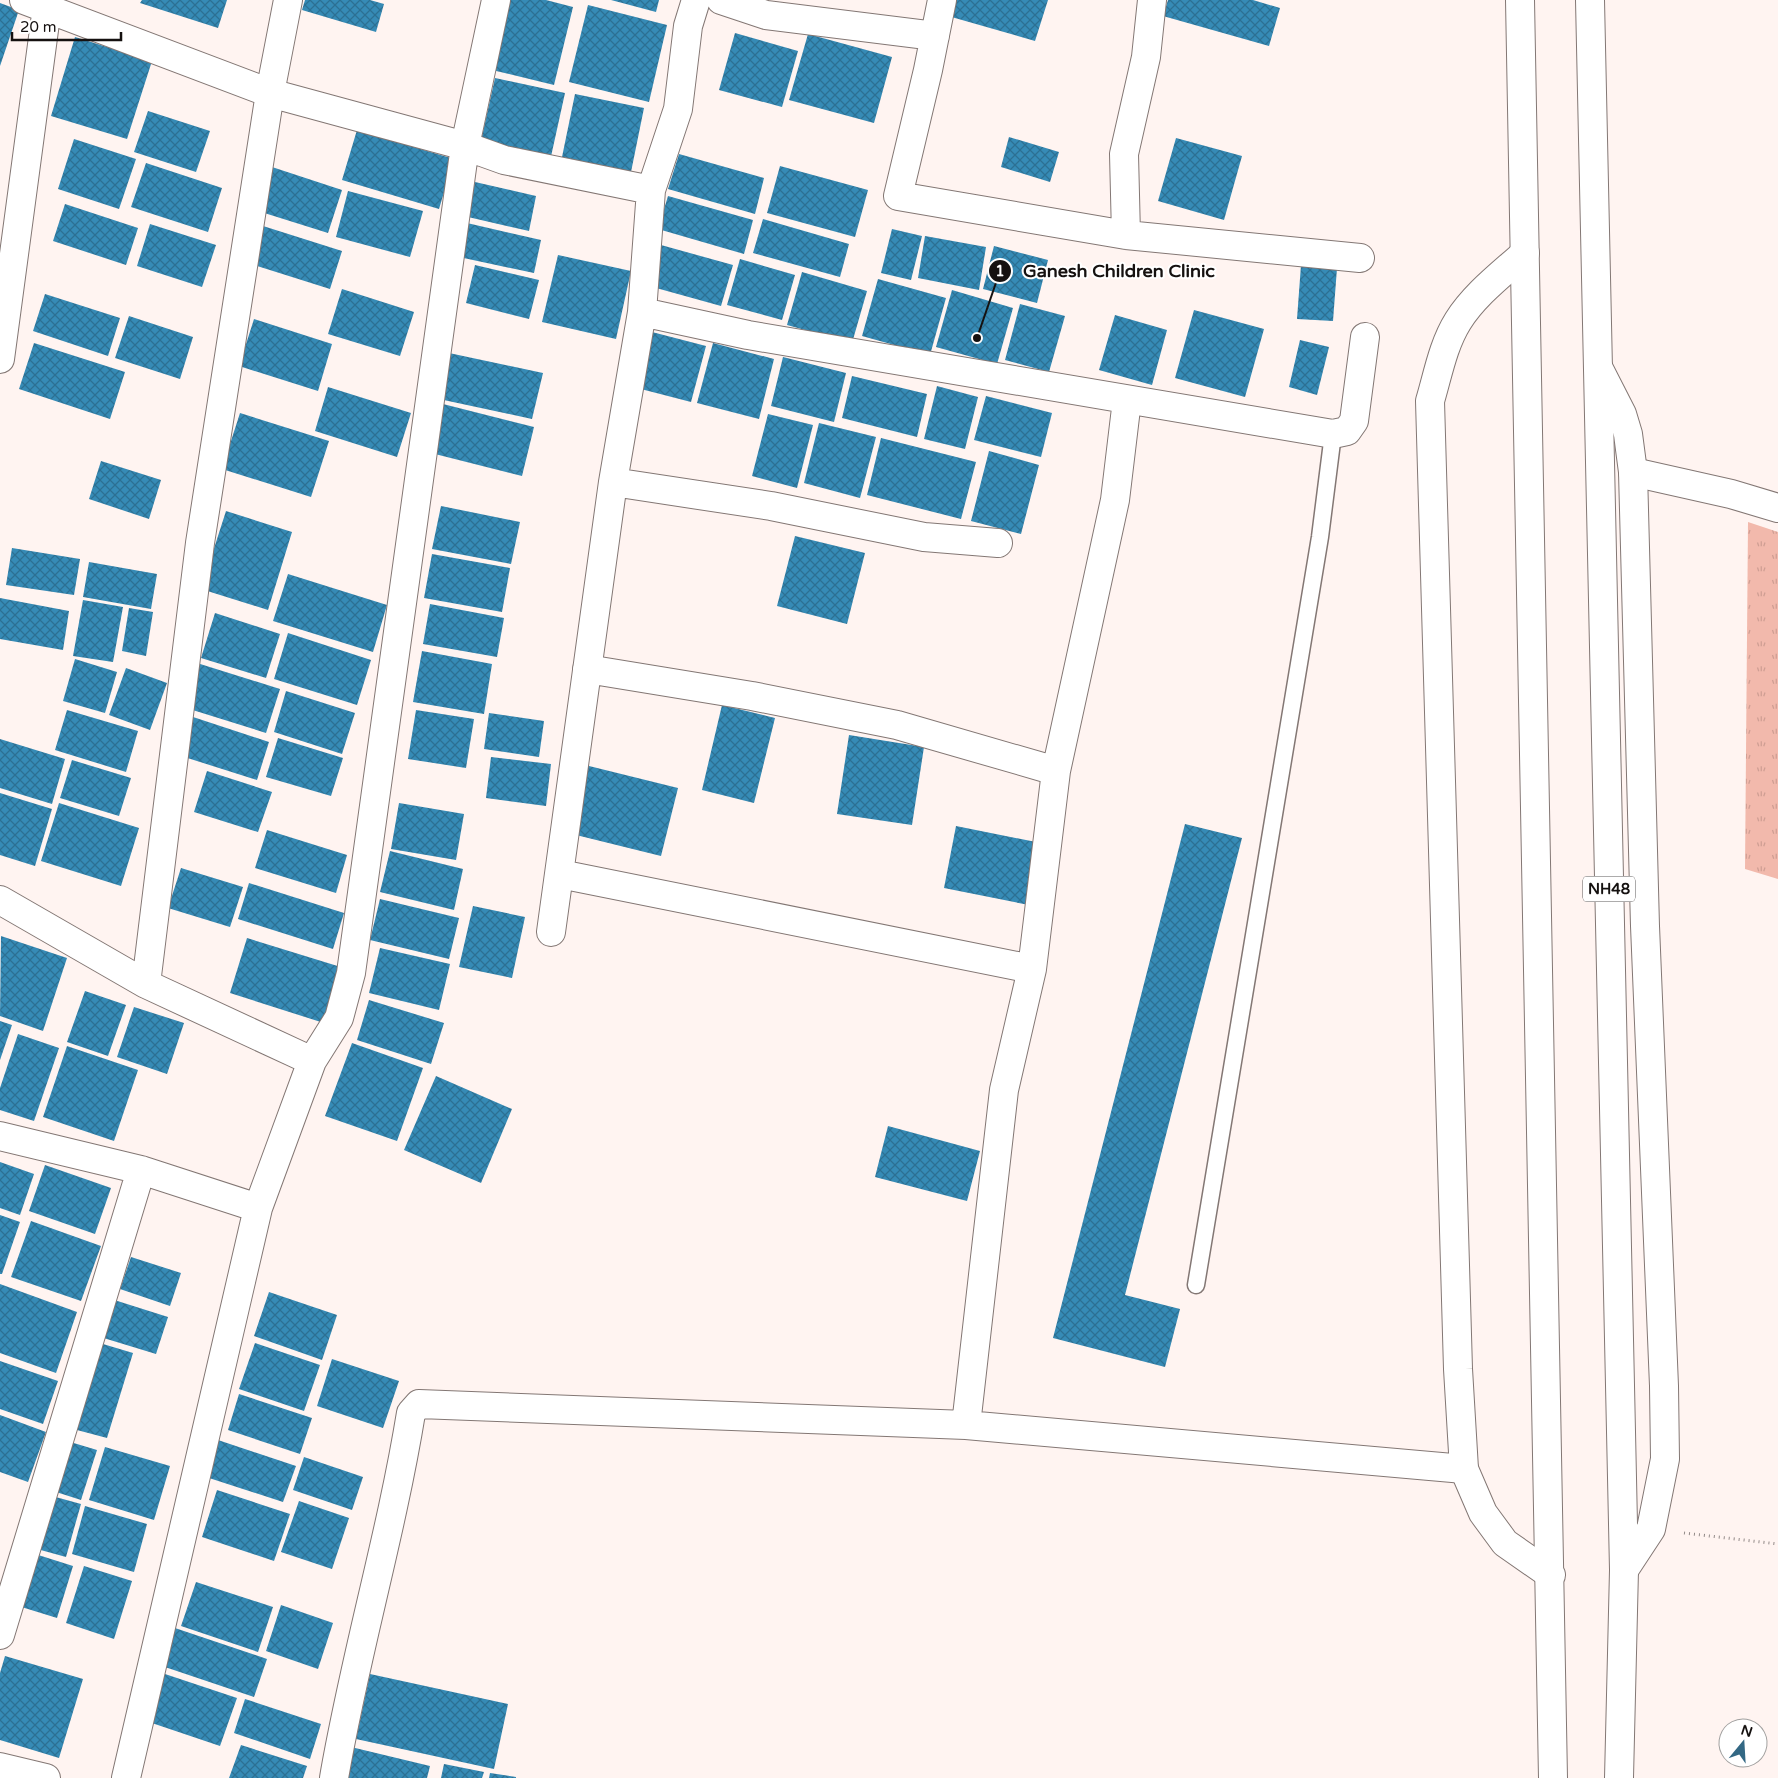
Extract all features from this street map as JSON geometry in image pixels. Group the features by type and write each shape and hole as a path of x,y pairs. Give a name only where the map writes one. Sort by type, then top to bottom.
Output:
{"main road":[{"path":"146,984 200,543 270,93 288,0"},
{"path":"126,1778 258,1208 312,1061 339,1018 351,973 465,146 496,0"},
{"path":"551,932 612,482 642,312 651,190 678,109 688,26 696,0"},
{"path":"721,0 766,14 935,36"},
{"path":"942,0 898,196 1126,235 1360,258"},
{"path":"1126,235 1124,154 1146,57 1152,0"},
{"path":"1520,0 1551,1575 1553,1778"},
{"name":"NH48","path":"1590,0 1624,1570 1620,1778"},
{"path":"0,359 39,3 270,93 465,146 504,160 651,190"},
{"path":"1525,253 1474,300 1458,322 1446,348 1430,401 1458,1359 1464,1469 1483,1513 1505,1543 1551,1575"},
{"path":"642,312 748,336 1333,434 1347,431 1354,420 1365,337"},
{"path":"1598,367 1622,414 1628,434 1633,472 1645,926 1664,1386 1665,1459 1651,1528 1624,1570"},
{"path":"966,1425 1004,1090 1032,969 1056,771 1115,500 1127,400"},
{"path":"1633,472 1731,494 1778,508"},
{"path":"612,482 770,506 924,537 998,543"},
{"path":"587,668 752,696 897,725 1056,771"},
{"path":"560,874 1032,969"},
{"path":"0,900 146,984 312,1061"},
{"path":"0,1136 140,1170 258,1208"},
{"path":"0,1635 140,1170"},
{"path":"334,1778 342,1729 376,1587 411,1412 419,1404 966,1425 1464,1469"},
{"path":"0,1766 46,1778"}],"lane":[{"path":"1196,1285 1320,536 1333,434"}],"path":[{"path":"1651,1528 1778,1544"}],"green space":[{"path":"1748,522 1778,532 1778,879 1745,869"}],"building":[{"path":"142,0 227,0 218,28 140,3"},
{"path":"305,0 370,0 384,4 376,32 302,10"},
{"path":"509,0 546,0 573,7 554,85 492,70"},
{"path":"611,0 659,0 656,12"},
{"path":"953,0 1048,0 1035,41 948,16"},
{"path":"1168,0 1253,0 1280,8 1269,46 1163,16"},
{"path":"0,3 19,10 0,66"},
{"path":"588,5 667,25 649,102 569,82"},
{"path":"735,33 798,51 782,107 719,90"},
{"path":"808,34 892,57 874,123 789,100"},
{"path":"75,37 152,61 127,139 51,116"},
{"path":"495,78 565,93 550,161 480,145"},
{"path":"575,94 644,108 631,172 562,157"},
{"path":"148,111 210,131 196,172 134,152"},
{"path":"357,130 454,159 439,209 342,180"},
{"path":"1009,137 1059,152 1050,182 1001,167"},
{"path":"1176,138 1242,156 1224,220 1158,201"},
{"path":"74,139 136,159 119,209 58,189"},
{"path":"679,154 764,178 755,214 668,189"},
{"path":"146,163 222,188 208,232 131,207"},
{"path":"780,166 868,190 855,237 767,213"},
{"path":"272,167 342,190 328,233 258,211"},
{"path":"475,182 536,196 529,231 468,217"},
{"path":"348,191 423,211 410,257 336,237"},
{"path":"668,196 753,220 744,254 658,229"},
{"path":"65,204 138,228 126,265 53,241"},
{"path":"763,219 849,244 840,277 753,253"},
{"path":"467,223 541,240 534,273 459,257"},
{"path":"150,224 216,245 202,287 137,266"},
{"path":"263,226 342,251 330,289 251,264"},
{"path":"892,229 922,236 911,280 881,273"},
{"path":"925,236 986,247 979,290 918,278"},
{"path":"661,245 733,265 721,306 649,286"},
{"path":"994,246 1048,260 1037,303 983,289"},
{"path":"558,255 631,271 616,339 542,322"},
{"path":"740,259 795,275 782,320 727,305"},
{"path":"475,265 539,280 529,319 466,303"},
{"path":"1301,265 1337,268 1333,321 1297,319"},
{"path":"802,272 867,291 852,343 787,325"},
{"path":"878,279 946,298 930,355 862,336"},
{"path":"342,289 414,312 400,356 328,334"},
{"path":"952,290 1013,308 997,364 936,347"},
{"path":"45,294 120,318 108,356 33,331"},
{"path":"1020,304 1065,316 1049,372 1005,360"},
{"path":"1194,310 1264,329 1245,397 1175,378"},
{"path":"1115,315 1167,330 1152,385 1099,370"},
{"path":"129,316 193,337 180,379 115,358"},
{"path":"254,319 332,344 318,391 239,366"},
{"path":"652,332 706,346 691,402 637,388"},
{"path":"1300,340 1329,347 1317,395 1289,387"},
{"path":"34,343 125,372 110,419 19,389"},
{"path":"713,343 774,359 759,419 697,403"},
{"path":"449,353 543,373 532,419 439,399"},
{"path":"783,357 846,373 834,422 771,406"},
{"path":"852,376 927,394 917,437 842,418"},
{"path":"937,386 978,397 965,449 924,439"},
{"path":"328,387 411,413 397,457 315,431"},
{"path":"986,396 1052,413 1041,457 974,440"},
{"path":"443,404 534,427 522,476 431,453"},
{"path":"240,413 329,441 311,497 222,469"},
{"path":"768,414 813,425 797,488 752,476"},
{"path":"819,423 876,437 860,498 804,483"},
{"path":"881,438 976,462 961,519 867,495"},
{"path":"989,451 1039,465 1021,534 971,521"},
{"path":"101,461 161,480 149,519 89,499"},
{"path":"441,506 520,522 511,564 432,549"},
{"path":"226,511 292,532 268,610 201,589"},
{"path":"795,536 865,553 847,624 777,606"},
{"path":"12,548 80,559 74,595 6,585"},
{"path":"432,554 510,568 502,612 424,598"},
{"path":"89,562 157,574 151,609 83,597"},
{"path":"288,574 387,605 373,652 273,621"},
{"path":"0,598 69,611 63,650 0,639"},
{"path":"83,600 123,607 113,662 73,656"},
{"path":"430,604 504,618 497,657 423,644"},
{"path":"129,608 153,612 146,656 122,651"},
{"path":"215,613 280,634 266,678 201,658"},
{"path":"288,633 371,660 357,705 274,679"},
{"path":"422,651 492,664 484,714 413,702"},
{"path":"75,659 117,672 105,713 63,701"},
{"path":"197,663 280,689 266,733 183,707"},
{"path":"126,668 167,683 150,730 109,715"},
{"path":"286,691 355,713 342,754 274,732"},
{"path":"722,705 775,718 754,803 702,790"},
{"path":"67,710 138,731 126,772 55,750"},
{"path":"416,710 474,719 466,768 408,759"},
{"path":"489,713 544,721 539,757 484,749"},
{"path":"190,716 269,742 257,780 178,755"},
{"path":"849,735 924,747 912,825 837,814"},
{"path":"278,738 343,758 331,796 266,777"},
{"path":"0,739 65,759 52,804 0,788"},
{"path":"491,757 551,764 546,806 486,798"},
{"path":"72,760 131,778 119,816 60,798"},
{"path":"585,765 678,788 661,856 568,833"},
{"path":"207,771 272,792 258,832 194,812"},
{"path":"0,793 52,809 35,866 0,855"},
{"path":"59,803 139,828 121,886 41,861"},
{"path":"399,803 464,814 456,860 391,849"},
{"path":"1185,824 1242,838 1125,1295 1180,1309 1165,1367 1053,1338"},
{"path":"956,826 1041,843 1029,905 944,888"},
{"path":"267,830 347,855 336,893 255,868"},
{"path":"390,851 463,869 454,910 380,892"},
{"path":"181,868 243,887 230,927 168,908"},
{"path":"249,883 344,913 333,949 238,919"},
{"path":"380,899 459,918 449,959 370,940"},
{"path":"473,906 525,917 512,978 459,967"},
{"path":"1,936 67,958 43,1031 0,1016"},
{"path":"247,938 344,968 327,1024 230,993"},
{"path":"380,948 450,964 439,1010 369,993"},
{"path":"85,991 126,1005 108,1056 67,1042"},
{"path":"369,1000 444,1023 431,1064 357,1040"},
{"path":"134,1007 184,1023 167,1074 117,1057"},
{"path":"0,1021 12,1025 0,1060"},
{"path":"18,1034 59,1048 34,1121 0,1110 0,1088"},
{"path":"352,1043 423,1068 397,1141 325,1116"},
{"path":"67,1046 138,1070 114,1141 43,1117"},
{"path":"436,1076 512,1109 481,1183 404,1150"},
{"path":"888,1126 980,1151 967,1201 875,1177"},
{"path":"0,1162 34,1174 20,1215 0,1208"},
{"path":"45,1165 111,1188 95,1234 29,1211"},
{"path":"0,1215 20,1222 2,1274 0,1274"},
{"path":"31,1221 101,1246 81,1301 11,1277"},
{"path":"131,1257 181,1273 170,1306 120,1289"},
{"path":"0,1284 77,1312 56,1373 0,1353"},
{"path":"269,1292 337,1315 322,1360 254,1336"},
{"path":"108,1298 168,1317 156,1354 97,1336"},
{"path":"255,1343 320,1365 304,1411 239,1389"},
{"path":"103,1344 133,1353 107,1438 77,1430"},
{"path":"332,1359 399,1381 383,1428 317,1406"},
{"path":"0,1361 58,1381 43,1424 0,1409"},
{"path":"239,1394 312,1418 300,1454 228,1430"},
{"path":"0,1415 46,1432 28,1482 0,1472"},
{"path":"218,1440 296,1466 283,1502 206,1477"},
{"path":"67,1441 97,1450 81,1500 53,1491"},
{"path":"105,1447 170,1466 154,1520 89,1500"},
{"path":"304,1457 363,1477 352,1510 293,1490"},
{"path":"217,1490 290,1514 274,1561 202,1537"},
{"path":"52,1496 81,1504 66,1557 37,1549"},
{"path":"299,1501 349,1518 332,1569 281,1552"},
{"path":"85,1506 147,1524 134,1572 72,1554"},
{"path":"32,1553 73,1566 57,1618 15,1605"},
{"path":"84,1566 132,1581 114,1639 66,1623"},
{"path":"196,1582 273,1607 258,1652 181,1626"},
{"path":"281,1605 333,1623 318,1669 266,1651"},
{"path":"172,1627 267,1659 254,1697 159,1665"},
{"path":"5,1656 83,1679 59,1758 0,1740 0,1673"},
{"path":"159,1672 237,1698 220,1746 143,1720"},
{"path":"370,1674 508,1704 494,1769 356,1739"},
{"path":"245,1699 321,1724 310,1759 234,1733"},
{"path":"241,1745 307,1766 303,1778 229,1778"},
{"path":"351,1747 430,1766 427,1778 343,1778"},
{"path":"444,1764 484,1772 482,1778 441,1778"},
{"path":"490,1773 516,1777 516,1778 489,1778"}],"place":[{"name":"Ganesh Children Clinic","path":"977,338"}]}
